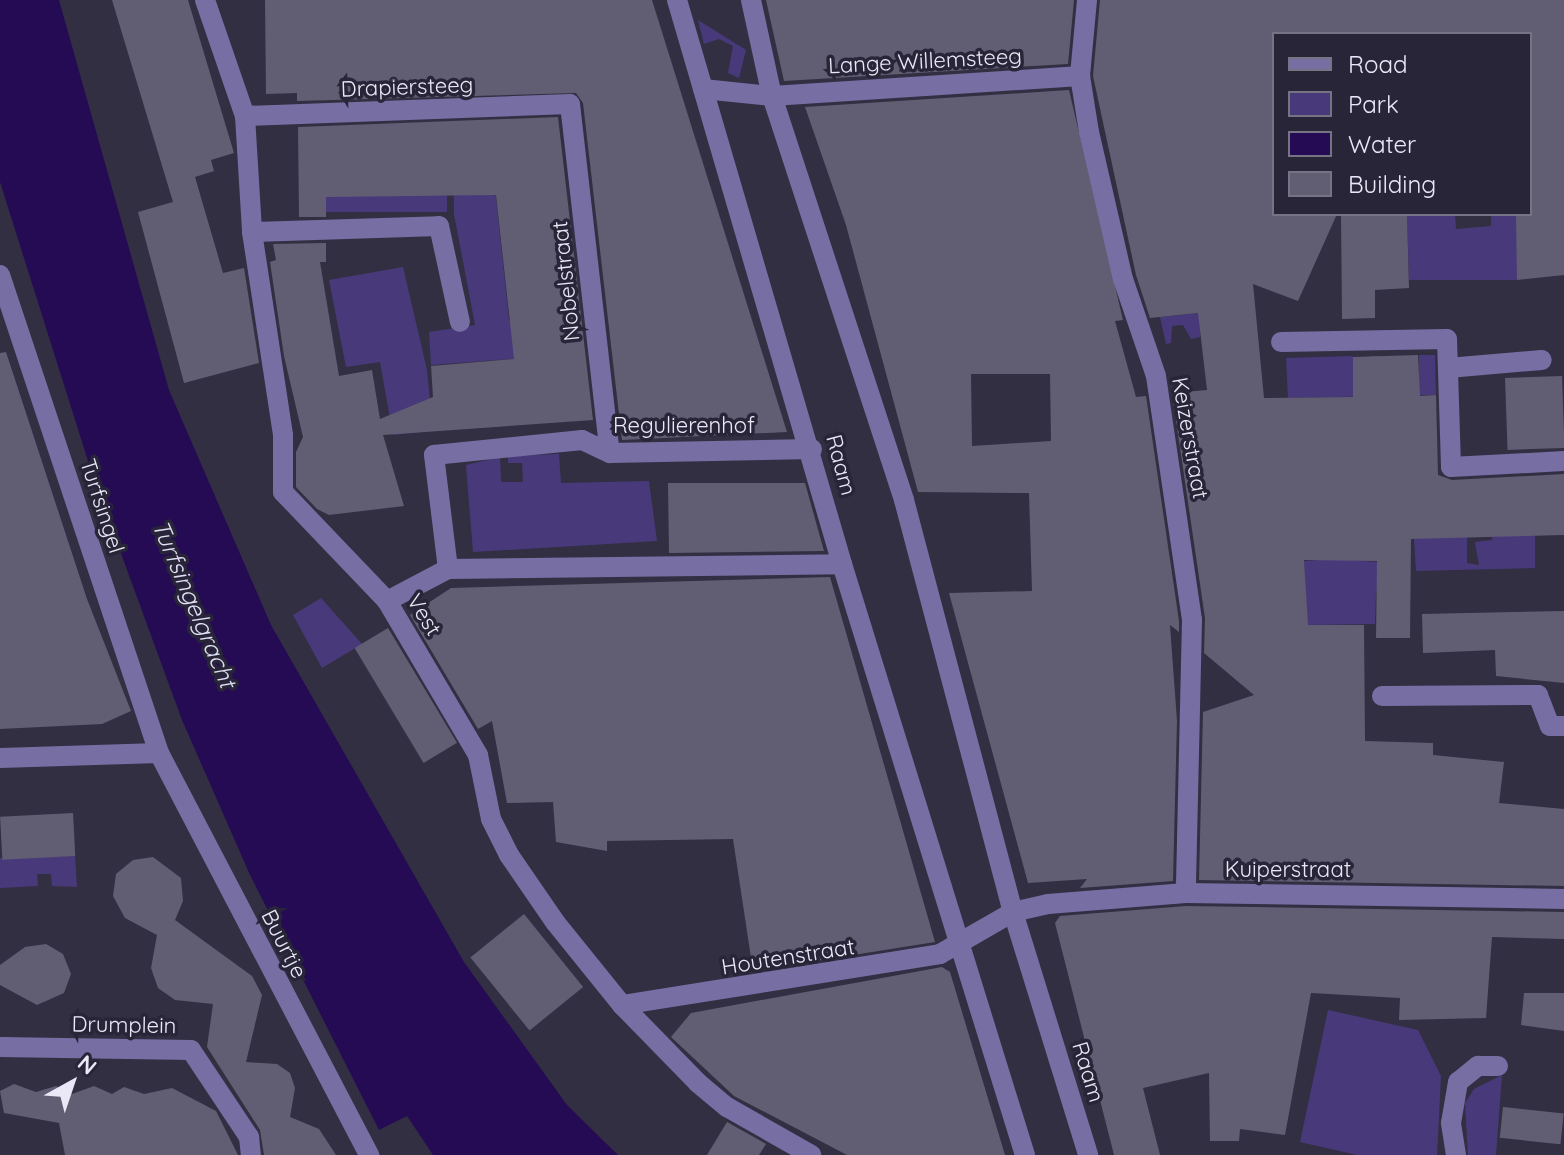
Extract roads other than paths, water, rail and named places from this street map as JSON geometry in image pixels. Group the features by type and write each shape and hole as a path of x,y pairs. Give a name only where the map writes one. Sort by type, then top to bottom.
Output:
{"street":[{"name":"Vest","path":"205,0 245,116 252,232 283,435 283,492 387,601 478,755 491,819 509,855 622,1005 727,1107 811,1155"},
{"name":"Raam","path":"677,0 812,449 842,564 1025,1155"},
{"name":"Raam","path":"751,0 772,96 904,500 1013,912 1088,1155"},
{"name":"Keizerstraat","path":"1087,0 1080,76 1123,279 1156,376 1192,620 1186,893"},
{"name":"Lange Willemsteeg","path":"772,96 1080,76"},
{"path":"703,89 772,96"},
{"name":"Drapiersteeg","path":"245,116 570,104"},
{"name":"Nobelstraat","path":"570,104 610,453"},
{"path":"252,232 439,226 460,322"},
{"name":"Turfsingel","path":"0,275 159,753"},
{"path":"1281,342 1447,339 1451,467 1564,461"},
{"path":"1448,368 1542,360"},
{"name":"Regulierenhof","path":"448,569 434,455 582,440 610,453 812,449"},
{"path":"387,601 448,569 842,564"},
{"path":"1382,696 1538,695 1550,726 1564,726"},
{"path":"0,758 159,753"},
{"name":"Buurtje","path":"159,753 369,1155"},
{"name":"Kuiperstraat","path":"1013,912 1186,893 1564,899"},
{"path":"958,943 1013,912"},
{"name":"Houtenstraat","path":"622,1005 792,983 940,954 958,943"},
{"name":"Drumplein","path":"0,1047 191,1050 250,1146"},
{"path":"1456,1155 1451,1123 1458,1082 1478,1066 1498,1066"}],"water":[{"name":"Turfsingelgracht","path":"0,0 59,0 169,390 271,625 464,962 567,1105 618,1155 433,1155 407,1116 379,1130 250,875 182,720 94,480 0,182"}]}
